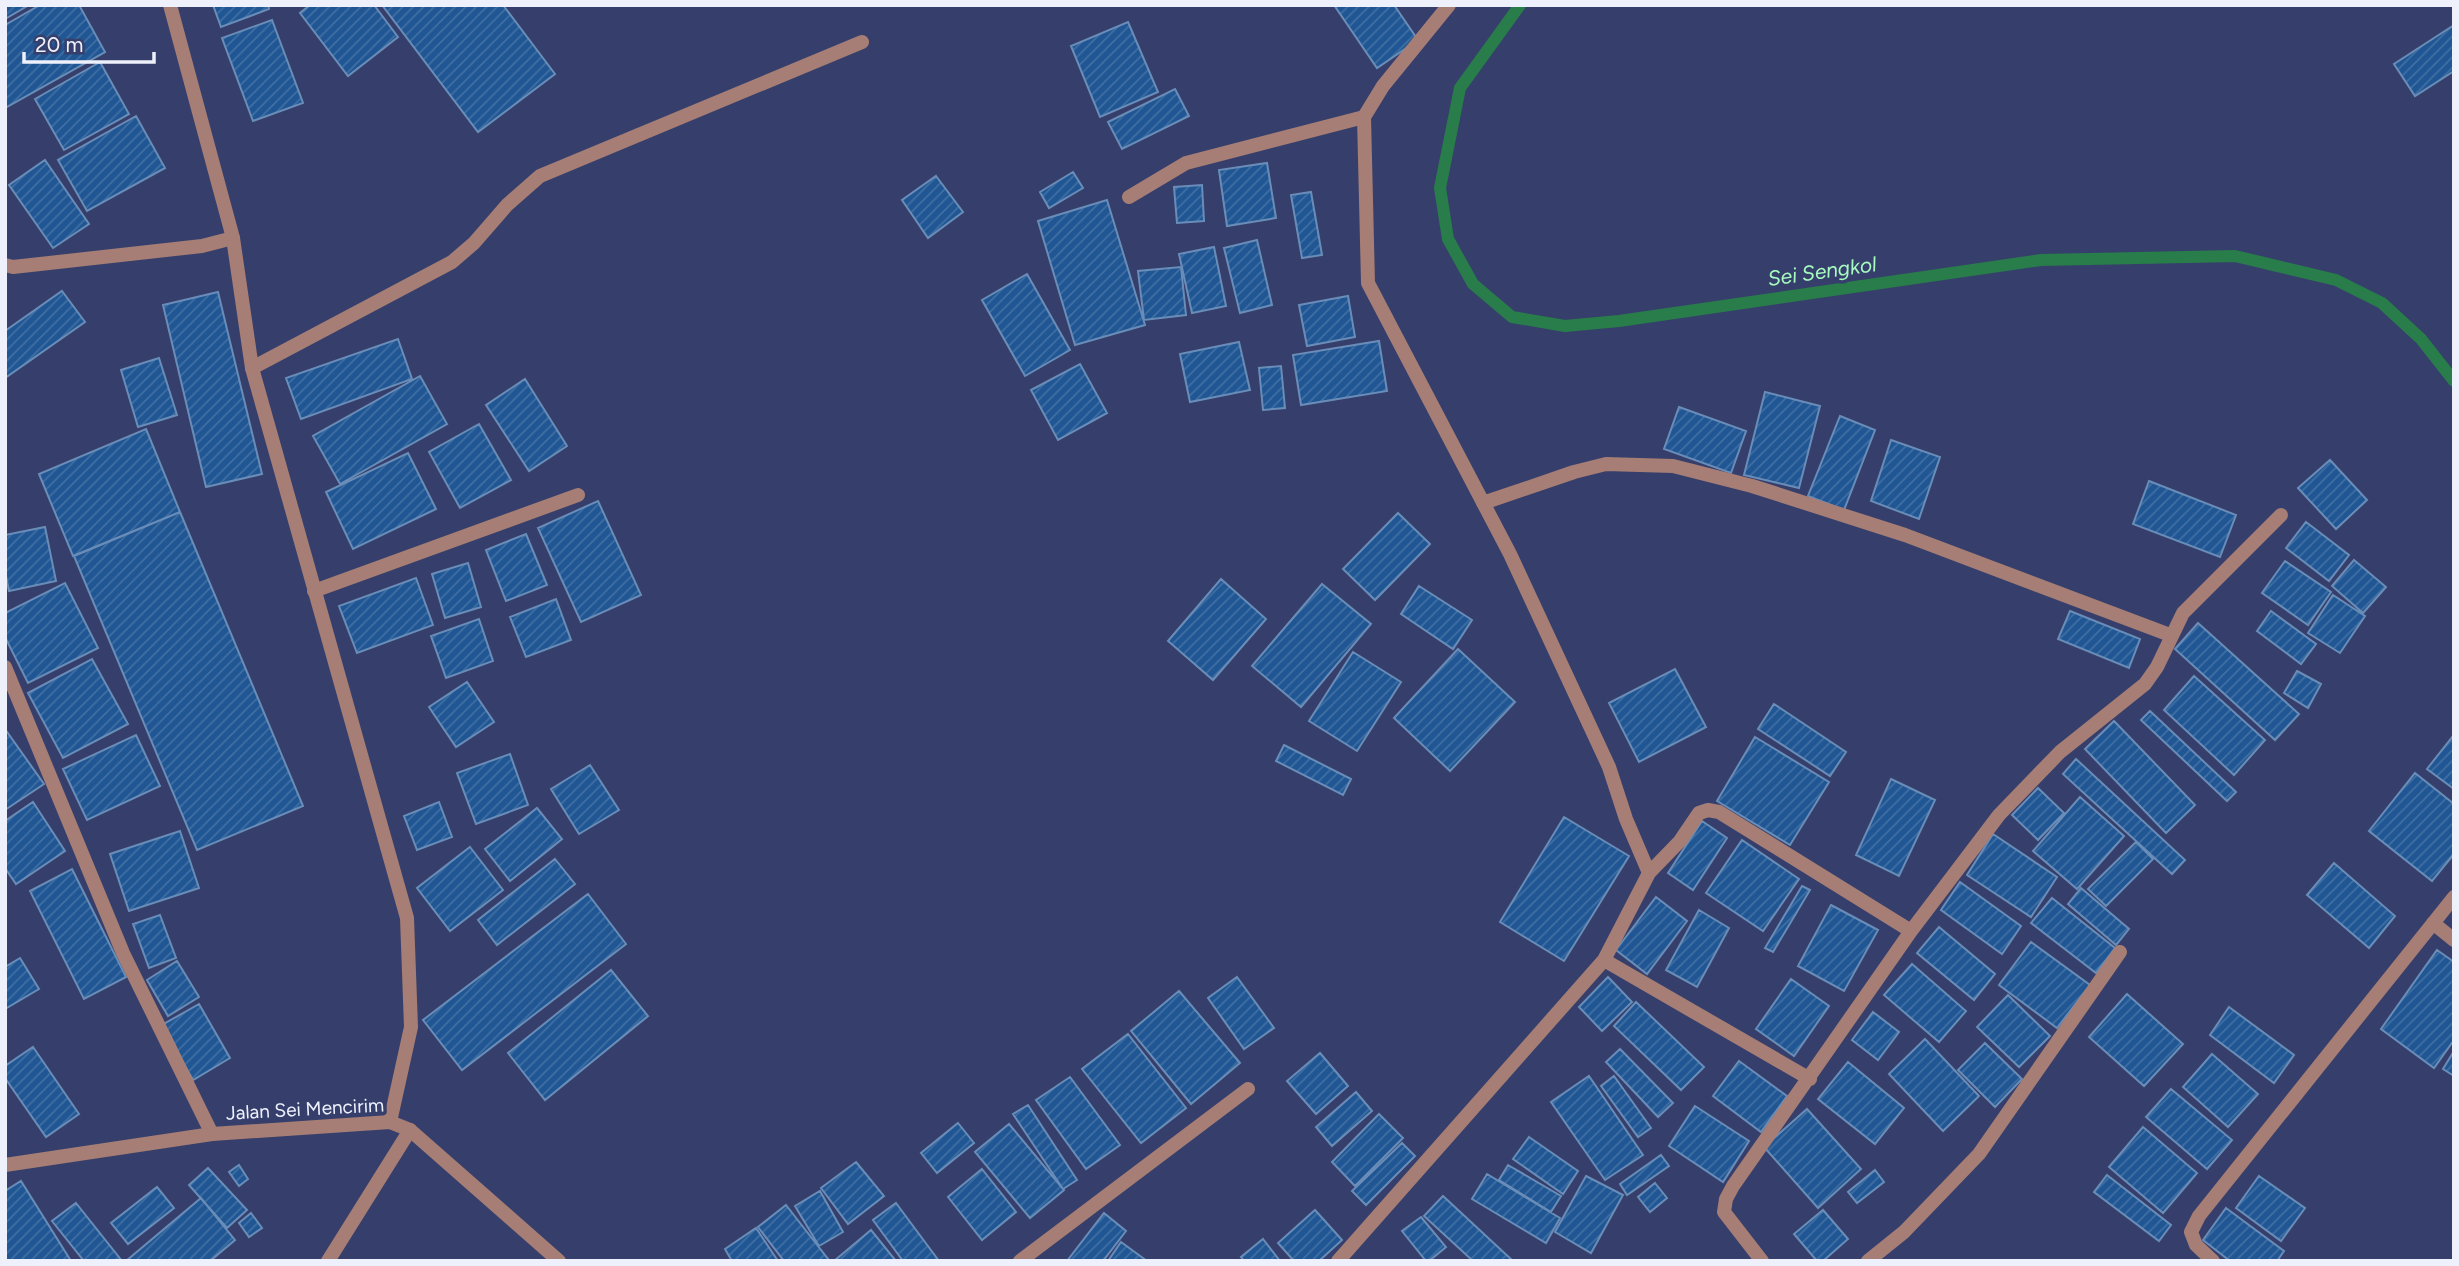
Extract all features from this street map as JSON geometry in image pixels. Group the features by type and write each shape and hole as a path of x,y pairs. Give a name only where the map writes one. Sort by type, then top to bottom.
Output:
{"street":[{"path":"170,5 233,238 252,368 407,918 411,1027 390,1122"},
{"path":"1449,5 1383,86 1364,117 1368,283 1510,554 1609,767 1626,819 1649,873"},
{"path":"252,368 452,262 474,243 507,205 540,176 862,42"},
{"path":"1129,197 1186,163 1364,117"},
{"path":"5,265 13,267 202,246 233,238"},
{"path":"1483,503 1606,464 1673,466 1752,486 1905,535 2170,635"},
{"path":"314,591 578,495"},
{"path":"1762,1261 1724,1212 1726,1199 1733,1186 1911,931 1999,815 2060,752 2145,684 2157,667 2170,635 2183,613 2281,515"},
{"path":"5,667 123,953 212,1134"},
{"path":"1338,1261 1604,960 1649,873 1680,841 1699,813 1708,810 1719,812 1911,931"},
{"path":"2213,1261 2196,1245 2192,1232 2199,1216 2454,897"},
{"path":"2433,923 2454,940"},
{"path":"1868,1261 1904,1232 1979,1154 2120,952"},
{"path":"1604,960 1810,1079"},
{"path":"1020,1261 1248,1089"},
{"name":"Jalan Sei Mencirim","path":"5,1165 212,1134 390,1122 410,1130 559,1261"},
{"path":"328,1261 410,1130"}],"building":[{"path":"5,5 29,5 5,19"},
{"path":"40,5 79,5 105,52 5,108 5,25"},
{"path":"213,5 268,5 269,9 221,27"},
{"path":"310,5 374,5 398,37 348,76 300,13"},
{"path":"382,5 503,5 555,74 478,132"},
{"path":"1334,5 1394,5 1418,40 1377,68"},
{"path":"272,20 303,103 253,121 222,38"},
{"path":"1128,22 1158,92 1100,117 1071,46"},
{"path":"2454,25 2454,71 2415,96 2394,64"},
{"path":"100,62 129,114 64,150 35,99"},
{"path":"1175,89 1189,116 1122,149 1108,122"},
{"path":"136,116 165,168 87,211 58,160"},
{"path":"45,160 89,224 53,248 9,185"},
{"path":"1267,163 1276,218 1227,226 1219,170"},
{"path":"1073,172 1083,188 1049,208 1040,192"},
{"path":"936,176 963,212 928,238 902,200"},
{"path":"1202,185 1204,221 1177,223 1174,187"},
{"path":"1311,192 1322,255 1302,258 1291,195"},
{"path":"1107,200 1145,325 1075,345 1038,221"},
{"path":"1257,240 1272,305 1240,313 1224,248"},
{"path":"1214,247 1226,306 1192,313 1179,254"},
{"path":"1181,267 1186,315 1144,320 1138,271"},
{"path":"1027,274 1070,350 1025,376 982,300"},
{"path":"62,291 85,322 5,378 5,331"},
{"path":"218,292 262,474 206,487 163,305"},
{"path":"1348,296 1355,337 1307,346 1299,305"},
{"path":"398,339 412,379 301,419 286,378"},
{"path":"1379,341 1387,391 1301,405 1293,355"},
{"path":"1239,342 1250,390 1190,402 1180,354"},
{"path":"159,358 177,415 138,427 121,370"},
{"path":"1080,364 1107,413 1058,440 1031,390"},
{"path":"1281,366 1285,408 1263,410 1259,368"},
{"path":"420,376 447,424 340,484 313,436"},
{"path":"525,379 567,446 529,471 486,405"},
{"path":"1765,392 1820,406 1799,488 1744,475"},
{"path":"1679,407 1746,431 1731,473 1664,449"},
{"path":"1840,416 1875,430 1844,510 1808,496"},
{"path":"479,424 511,480 460,508 429,452"},
{"path":"146,429 180,512 73,556 39,474"},
{"path":"1891,440 1940,457 1919,519 1871,501"},
{"path":"408,453 436,509 353,549 326,492"},
{"path":"2330,460 2367,500 2336,529 2298,488"},
{"path":"2149,481 2236,515 2220,557 2133,524"},
{"path":"598,501 641,595 581,622 538,528"},
{"path":"180,512 303,806 197,850 74,556"},
{"path":"1398,513 1430,544 1375,600 1343,569"},
{"path":"2306,522 2349,555 2329,581 2286,548"},
{"path":"45,527 56,581 9,591 5,571 5,535"},
{"path":"526,534 547,585 506,601 486,550"},
{"path":"2354,560 2386,587 2363,613 2332,586"},
{"path":"2285,561 2331,592 2308,625 2262,593"},
{"path":"468,563 481,607 445,618 432,574"},
{"path":"416,578 433,625 357,653 339,606"},
{"path":"1221,579 1266,619 1213,680 1168,641"},
{"path":"65,583 98,648 28,683 5,637 5,613"},
{"path":"1322,584 1371,624 1301,707 1252,666"},
{"path":"1419,586 1472,620 1453,649 1401,614"},
{"path":"2333,595 2365,616 2340,653 2308,633"},
{"path":"556,599 571,640 526,657 510,617"},
{"path":"2070,611 2140,639 2129,668 2058,639"},
{"path":"2271,611 2316,644 2301,664 2257,631"},
{"path":"479,619 493,661 446,678 431,636"},
{"path":"2198,623 2299,714 2275,740 2175,649"},
{"path":"1458,649 1515,702 1450,771 1394,718"},
{"path":"1353,652 1401,682 1357,751 1309,721"},
{"path":"92,659 128,724 63,758 28,693"},
{"path":"1675,669 1706,727 1639,762 1609,703"},
{"path":"2297,671 2321,684 2308,708 2284,693"},
{"path":"2194,676 2265,740 2234,775 2164,710"},
{"path":"467,682 494,722 456,747 429,707"},
{"path":"1774,704 1846,752 1830,776 1758,729"},
{"path":"2150,711 2236,792 2227,801 2141,720"},
{"path":"2114,721 2195,805 2166,833 2085,749"},
{"path":"5,729 44,784 5,810"},
{"path":"136,735 160,786 87,820 63,769"},
{"path":"2454,736 2454,789 2427,769"},
{"path":"1755,737 1829,782 1790,845 1717,801"},
{"path":"1284,745 1351,779 1343,795 1276,761"},
{"path":"510,754 528,805 476,824 457,773"},
{"path":"2076,759 2185,860 2172,874 2063,774"},
{"path":"590,765 619,810 579,834 551,789"},
{"path":"2415,773 2454,804 2454,854 2432,881 2369,831"},
{"path":"1891,779 1935,800 1899,876 1856,855"},
{"path":"2038,788 2064,813 2038,840 2012,815"},
{"path":"2080,797 2124,836 2077,889 2033,851"},
{"path":"33,802 65,851 16,884 5,868 5,821"},
{"path":"439,802 452,837 417,850 404,816"},
{"path":"537,808 562,839 510,881 485,849"},
{"path":"1564,817 1629,856 1564,961 1500,922"},
{"path":"1702,821 1727,838 1693,890 1668,873"},
{"path":"180,831 199,888 129,911 110,854"},
{"path":"1993,834 2057,877 2031,917 1967,875"},
{"path":"1742,840 1799,879 1763,931 1706,893"},
{"path":"2136,842 2153,859 2106,906 2088,889"},
{"path":"470,847 503,890 450,931 417,888"},
{"path":"555,859 575,884 497,945 478,920"},
{"path":"2334,863 2395,916 2369,948 2307,895"},
{"path":"72,869 126,977 84,999 30,891"},
{"path":"1960,882 2021,926 2002,954 1941,910"},
{"path":"1802,886 1810,890 1773,952 1765,948"},
{"path":"2081,888 2129,929 2116,945 2068,904"},
{"path":"588,894 626,944 462,1070 423,1020"},
{"path":"1656,897 1687,921 1647,974 1616,950"},
{"path":"2052,898 2115,948 2096,973 2031,923"},
{"path":"1831,905 1878,930 1844,991 1798,966"},
{"path":"1699,910 1729,928 1697,987 1666,970"},
{"path":"160,915 176,958 149,968 133,924"},
{"path":"1939,927 1995,974 1974,1000 1917,953"},
{"path":"2031,942 2090,985 2057,1028 1999,985"},
{"path":"2437,950 2454,962 2454,1040 2434,1068 2381,1029"},
{"path":"20,958 39,989 5,1009 5,967"},
{"path":"177,961 199,997 168,1016 147,980"},
{"path":"1912,964 1966,1011 1939,1042 1884,995"},
{"path":"611,970 648,1016 545,1100 508,1053"},
{"path":"1237,977 1274,1028 1244,1049 1208,998"},
{"path":"1608,977 1632,1002 1602,1031 1579,1007"},
{"path":"1791,979 1829,1006 1794,1056 1756,1029"},
{"path":"1179,991 1240,1063 1191,1104 1131,1031"},
{"path":"2127,994 2183,1044 2144,1086 2089,1037"},
{"path":"2008,995 2050,1036 2019,1067 1977,1027"},
{"path":"1636,1002 1704,1067 1681,1090 1614,1026"},
{"path":"199,1004 230,1058 193,1080 162,1025"},
{"path":"2229,1007 2294,1055 2274,1083 2210,1035"},
{"path":"1873,1012 1899,1032 1878,1060 1852,1040"},
{"path":"1128,1034 1186,1108 1141,1143 1082,1069"},
{"path":"1925,1039 1979,1096 1943,1131 1889,1074"},
{"path":"1985,1043 2022,1079 1995,1107 1958,1070"},
{"path":"33,1047 79,1114 46,1137 5,1078 5,1066"},
{"path":"1620,1049 1673,1103 1658,1117 1606,1062"},
{"path":"2454,1051 2454,1076 2443,1069"},
{"path":"1320,1053 1348,1086 1316,1114 1287,1081"},
{"path":"2212,1054 2258,1094 2228,1127 2183,1087"},
{"path":"1739,1061 1787,1096 1761,1132 1713,1096"},
{"path":"1848,1062 1904,1108 1875,1144 1818,1099"},
{"path":"1589,1076 1643,1155 1605,1180 1551,1102"},
{"path":"1614,1076 1651,1128 1638,1137 1601,1086"},
{"path":"1070,1077 1120,1145 1086,1169 1036,1100"},
{"path":"2171,1089 2232,1140 2207,1169 2146,1117"},
{"path":"1356,1092 1372,1111 1332,1146 1316,1127"},
{"path":"1028,1105 1077,1180 1063,1189 1013,1114"},
{"path":"1695,1106 1749,1141 1723,1182 1669,1146"},
{"path":"1807,1109 1861,1169 1818,1208 1764,1147"},
{"path":"1379,1114 1403,1138 1355,1186 1332,1162"},
{"path":"958,1123 974,1143 937,1173 921,1153"},
{"path":"1009,1124 1064,1190 1030,1218 975,1152"},
{"path":"2143,1127 2197,1173 2163,1213 2109,1167"},
{"path":"1529,1137 1578,1171 1563,1194 1513,1159"},
{"path":"1402,1143 1415,1156 1366,1205 1352,1191"},
{"path":"1661,1155 1669,1166 1627,1195 1620,1184"},
{"path":"856,1162 884,1196 848,1224 821,1188"},
{"path":"239,1165 248,1179 239,1186 229,1172"},
{"path":"1508,1165 1561,1196 1551,1212 1499,1180"},
{"path":"208,1168 247,1210 227,1228 189,1185"},
{"path":"982,1169 1016,1212 982,1240 948,1197"},
{"path":"1875,1170 1884,1182 1857,1203 1848,1192"},
{"path":"1487,1174 1560,1218 1546,1243 1472,1199"},
{"path":"2107,1175 2171,1225 2159,1241 2094,1192"},
{"path":"1586,1176 1623,1195 1591,1253 1555,1232"},
{"path":"2259,1176 2305,1208 2281,1241 2236,1208"},
{"path":"21,1181 71,1261 5,1261 5,1191"},
{"path":"1655,1183 1667,1198 1650,1212 1638,1197"},
{"path":"157,1187 174,1208 128,1244 111,1223"},
{"path":"820,1191 843,1232 819,1246 795,1206"},
{"path":"1443,1196 1513,1261 1473,1261 1424,1216"},
{"path":"201,1198 235,1240 210,1261 126,1261"},
{"path":"76,1203 122,1261 84,1261 52,1221"},
{"path":"896,1203 939,1261 903,1261 873,1220"},
{"path":"786,1205 828,1259 826,1261 784,1261 758,1227"},
{"path":"2226,1208 2284,1251 2277,1261 2230,1261 2203,1240"},
{"path":"1315,1210 1342,1240 1319,1261 1294,1261 1278,1243"},
{"path":"1823,1210 1848,1239 1823,1261 1817,1261 1794,1234"},
{"path":"251,1213 262,1228 249,1237 239,1223"},
{"path":"1104,1213 1126,1231 1103,1261 1067,1261"},
{"path":"1421,1217 1446,1247 1429,1261 1426,1261 1402,1231"},
{"path":"756,1228 778,1261 732,1261 725,1249"},
{"path":"871,1230 896,1261 834,1261"},
{"path":"1263,1239 1280,1261 1244,1261 1241,1257"},
{"path":"1121,1242 1147,1261 1108,1261"}],"waterway":[{"name":"Sei Sengkol","path":"1520,5 1460,88 1440,188 1448,239 1473,284 1512,317 1565,326 1619,321 2041,260 2235,256 2336,280 2382,303 2421,339 2454,381"}]}
